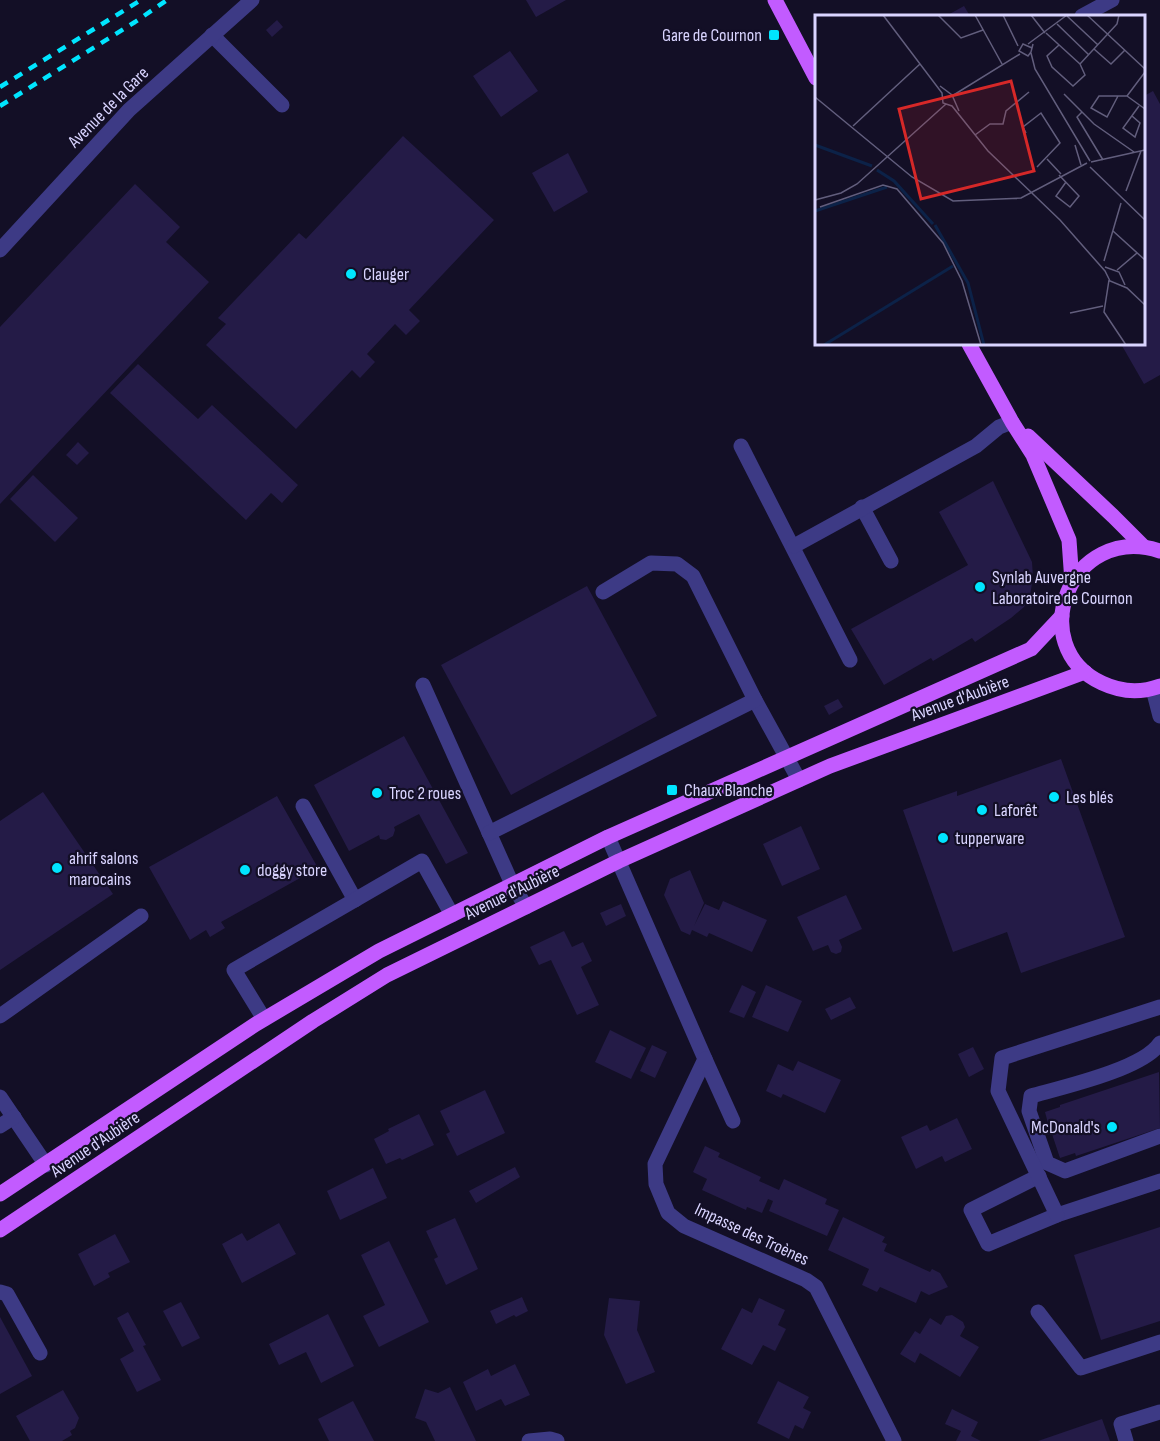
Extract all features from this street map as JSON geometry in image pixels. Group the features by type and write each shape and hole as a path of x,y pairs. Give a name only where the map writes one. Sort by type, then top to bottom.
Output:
{"main road":[{"path":"775,0 815,76"},
{"path":"970,345 1033,456 1068,540 1072,582"},
{"path":"1012,422 1143,546"},
{"path":"1156,687 1138,691 1110,687 1096,681 1075,660 1067,646 1062,616 1072,582 1095,558 1110,550 1126,547 1143,546 1160,551"},
{"name":"Avenue d'Aubière","path":"0,1194 264,1019 379,951 608,837 1030,649 1062,616"},
{"name":"Avenue d'Aubière","path":"0,1230 293,1034 387,975 619,861 830,766 1085,672"}],"street":[{"name":"Avenue de la Gare","path":"0,250 129,110 252,0"},
{"path":"1084,15 1112,0"},
{"path":"212,35 282,105"},
{"path":"794,546 976,446 999,427 1012,422"},
{"path":"741,446 794,546 850,660"},
{"path":"862,507 891,561"},
{"path":"603,592 651,563 677,564 693,576 755,700 799,780"},
{"path":"423,685 512,884 525,907"},
{"path":"1156,687 1160,716"},
{"path":"489,833 755,700"},
{"path":"303,806 356,900"},
{"path":"608,837 733,1121"},
{"path":"264,1019 234,970 422,861 452,915"},
{"path":"0,1016 141,916"},
{"path":"1057,1215 998,1091 1002,1058 1160,1006"},
{"path":"1160,1043 1155,1051 1135,1064 1031,1096 1029,1111 1047,1163 1065,1172 1160,1136"},
{"name":"Impasse des Troènes","path":"705,1059 655,1164 656,1184 668,1214 684,1226 806,1280 816,1287 894,1441"},
{"path":"0,1097 46,1165"},
{"path":"0,1126 14,1118"},
{"path":"1039,1176 970,1210 988,1244 1057,1215 1160,1182"},
{"path":"0,1292 7,1294 40,1353"},
{"path":"1038,1312 1081,1368 1160,1342"},
{"path":"1126,1441 1121,1424 1160,1412"},
{"path":"529,1441 550,1439 557,1441"}],"building":[{"path":"526,0 566,0 536,17"},
{"path":"964,6 969,15 948,15"},
{"path":"277,20 283,27 272,37 266,30"},
{"path":"510,51 538,91 501,117 473,76"},
{"path":"1153,91 1160,104 1160,375 1144,384 1122,345 1145,345 1145,95"},
{"name":"Clauger","path":"403,136 494,220 409,310 420,321 406,335 395,324 367,354 375,362 360,378 352,370 296,429 206,345 226,324 218,318 299,233 306,239"},
{"path":"568,153 588,192 554,212 532,173"},
{"path":"135,184 180,227 166,242 209,282 0,504 0,327"},
{"path":"138,364 198,419 212,405 298,485 282,503 271,493 246,520 110,393"},
{"path":"78,442 89,453 77,465 66,455"},
{"path":"33,475 78,518 55,542 10,499"},
{"name":"Synlab Auvergne Laboratoire de Cournon","path":"993,481 1032,562 1033,577 1030,596 1024,607 1011,618 975,642 972,638 933,661 931,658 884,685 851,629 968,565 939,512"},
{"path":"587,586 657,716 511,795 441,665"},
{"path":"838,699 843,707 829,715 824,706"},
{"name":"Troc 2 roues","path":"404,736 468,853 446,864 419,814 394,827 393,836 386,840 380,839 379,835 349,851 314,785"},
{"path":"1061,759 1125,937 1021,973 1007,932 953,952 903,810 957,791 957,796"},
{"name":"ahrif salons marocains","path":"43,792 113,894 0,970 0,821"},
{"path":"277,796 318,868 221,922 225,928 210,937 206,930 190,940 149,867"},
{"path":"801,826 820,869 782,886 763,844"},
{"path":"690,870 704,903 694,926 705,904 719,910 723,901 767,920 752,952 709,933 707,937 692,930 690,935 681,931 664,895 670,879"},
{"path":"846,895 862,929 839,940 842,947 841,952 836,954 831,952 828,945 813,951 797,917"},
{"path":"621,904 626,916 606,926 600,913"},
{"path":"564,931 572,947 583,942 592,961 581,967 599,1005 577,1015 551,960 539,965 530,947"},
{"path":"742,985 756,992 744,1018 729,1012"},
{"path":"766,985 802,1001 788,1032 752,1017"},
{"path":"850,997 856,1008 831,1020 825,1009"},
{"path":"610,1030 646,1048 631,1079 595,1062"},
{"path":"652,1045 667,1052 655,1078 640,1071"},
{"path":"973,1047 984,1069 969,1077 958,1054"},
{"path":"798,1061 841,1080 825,1113 783,1094 781,1098 766,1091 778,1064 793,1071"},
{"path":"1159,1072 1160,1128 1076,1156 1075,1153 1060,1158 1052,1134 1047,1135 1044,1130 1049,1127 1045,1112"},
{"path":"485,1090 505,1133 457,1156 446,1134 450,1132 440,1111"},
{"path":"419,1114 434,1145 402,1160 400,1158 386,1164 374,1139 389,1131 388,1129"},
{"path":"957,1118 972,1149 945,1162 942,1156 916,1169 901,1137 927,1125 930,1131"},
{"path":"705,1146 720,1153 718,1157 761,1177 759,1181 779,1190 784,1179 827,1199 825,1204 839,1210 827,1236 769,1211 773,1201 768,1199 762,1213 747,1207 746,1210 702,1190 707,1179 693,1172"},
{"path":"515,1167 520,1177 476,1203 469,1191"},
{"path":"373,1168 387,1198 340,1220 327,1191"},
{"path":"843,1217 885,1237 882,1242 887,1244 884,1251 930,1272 932,1269 940,1273 948,1287 929,1295 921,1291 916,1303 880,1287 877,1292 862,1285 869,1269 828,1250"},
{"path":"455,1218 478,1269 446,1285 434,1259 438,1257 426,1231"},
{"path":"279,1223 296,1254 242,1283 222,1244 242,1233 247,1241"},
{"path":"1160,1227 1160,1321 1101,1340 1074,1255"},
{"path":"115,1234 130,1262 108,1273 110,1277 94,1286 78,1254"},
{"path":"389,1241 429,1322 379,1347 363,1316 385,1305 361,1255"},
{"path":"522,1297 528,1311 496,1324 490,1311"},
{"path":"609,1298 640,1301 637,1330 655,1372 626,1384 604,1335"},
{"path":"759,1298 785,1310 778,1325 786,1329 775,1351 763,1345 752,1365 721,1349 742,1308 752,1313"},
{"path":"181,1302 200,1338 182,1347 163,1311"},
{"path":"128,1312 161,1380 137,1392 120,1359 134,1351 117,1318"},
{"path":"328,1314 354,1366 321,1383 306,1352 279,1365 269,1344"},
{"path":"952,1315 963,1322 965,1327 960,1336 979,1347 960,1377 920,1353 915,1363 900,1354 915,1331 920,1334 930,1318 941,1325 946,1316"},
{"path":"0,1317 32,1376 0,1394"},
{"path":"515,1364 530,1395 505,1406 501,1399 476,1411 463,1382 488,1369 491,1376"},
{"path":"778,1381 809,1397 803,1408 811,1412 803,1429 795,1425 789,1439 757,1423"},
{"path":"450,1387 476,1441 435,1441 426,1422 415,1418 425,1389 438,1393"},
{"path":"63,1390 79,1418 75,1428 70,1431 72,1435 62,1441 30,1441 16,1416"},
{"path":"353,1401 374,1441 329,1441 318,1419"},
{"path":"952,1409 978,1422 971,1436 981,1441 956,1441 961,1431 945,1424"},
{"path":"1102,1419 1110,1441 1038,1441"}],"railway":[{"path":"0,87 141,0"},
{"path":"0,106 167,0"}],"place":[{"name":"Gare de Cournon","path":"774,35"},
{"name":"Clauger","path":"351,274"},
{"name":"Synlab Auvergne Laboratoire de Cournon","path":"980,587"},
{"name":"Chaux Blanche","path":"672,790"},
{"name":"Troc 2 roues","path":"377,793"},
{"name":"Les blés","path":"1054,797"},
{"name":"Laforêt","path":"982,810"},
{"name":"tupperware","path":"943,838"},
{"name":"ahrif salons marocains","path":"57,868"},
{"name":"doggy store","path":"245,870"},
{"name":"McDonald's","path":"1112,1127"}]}
